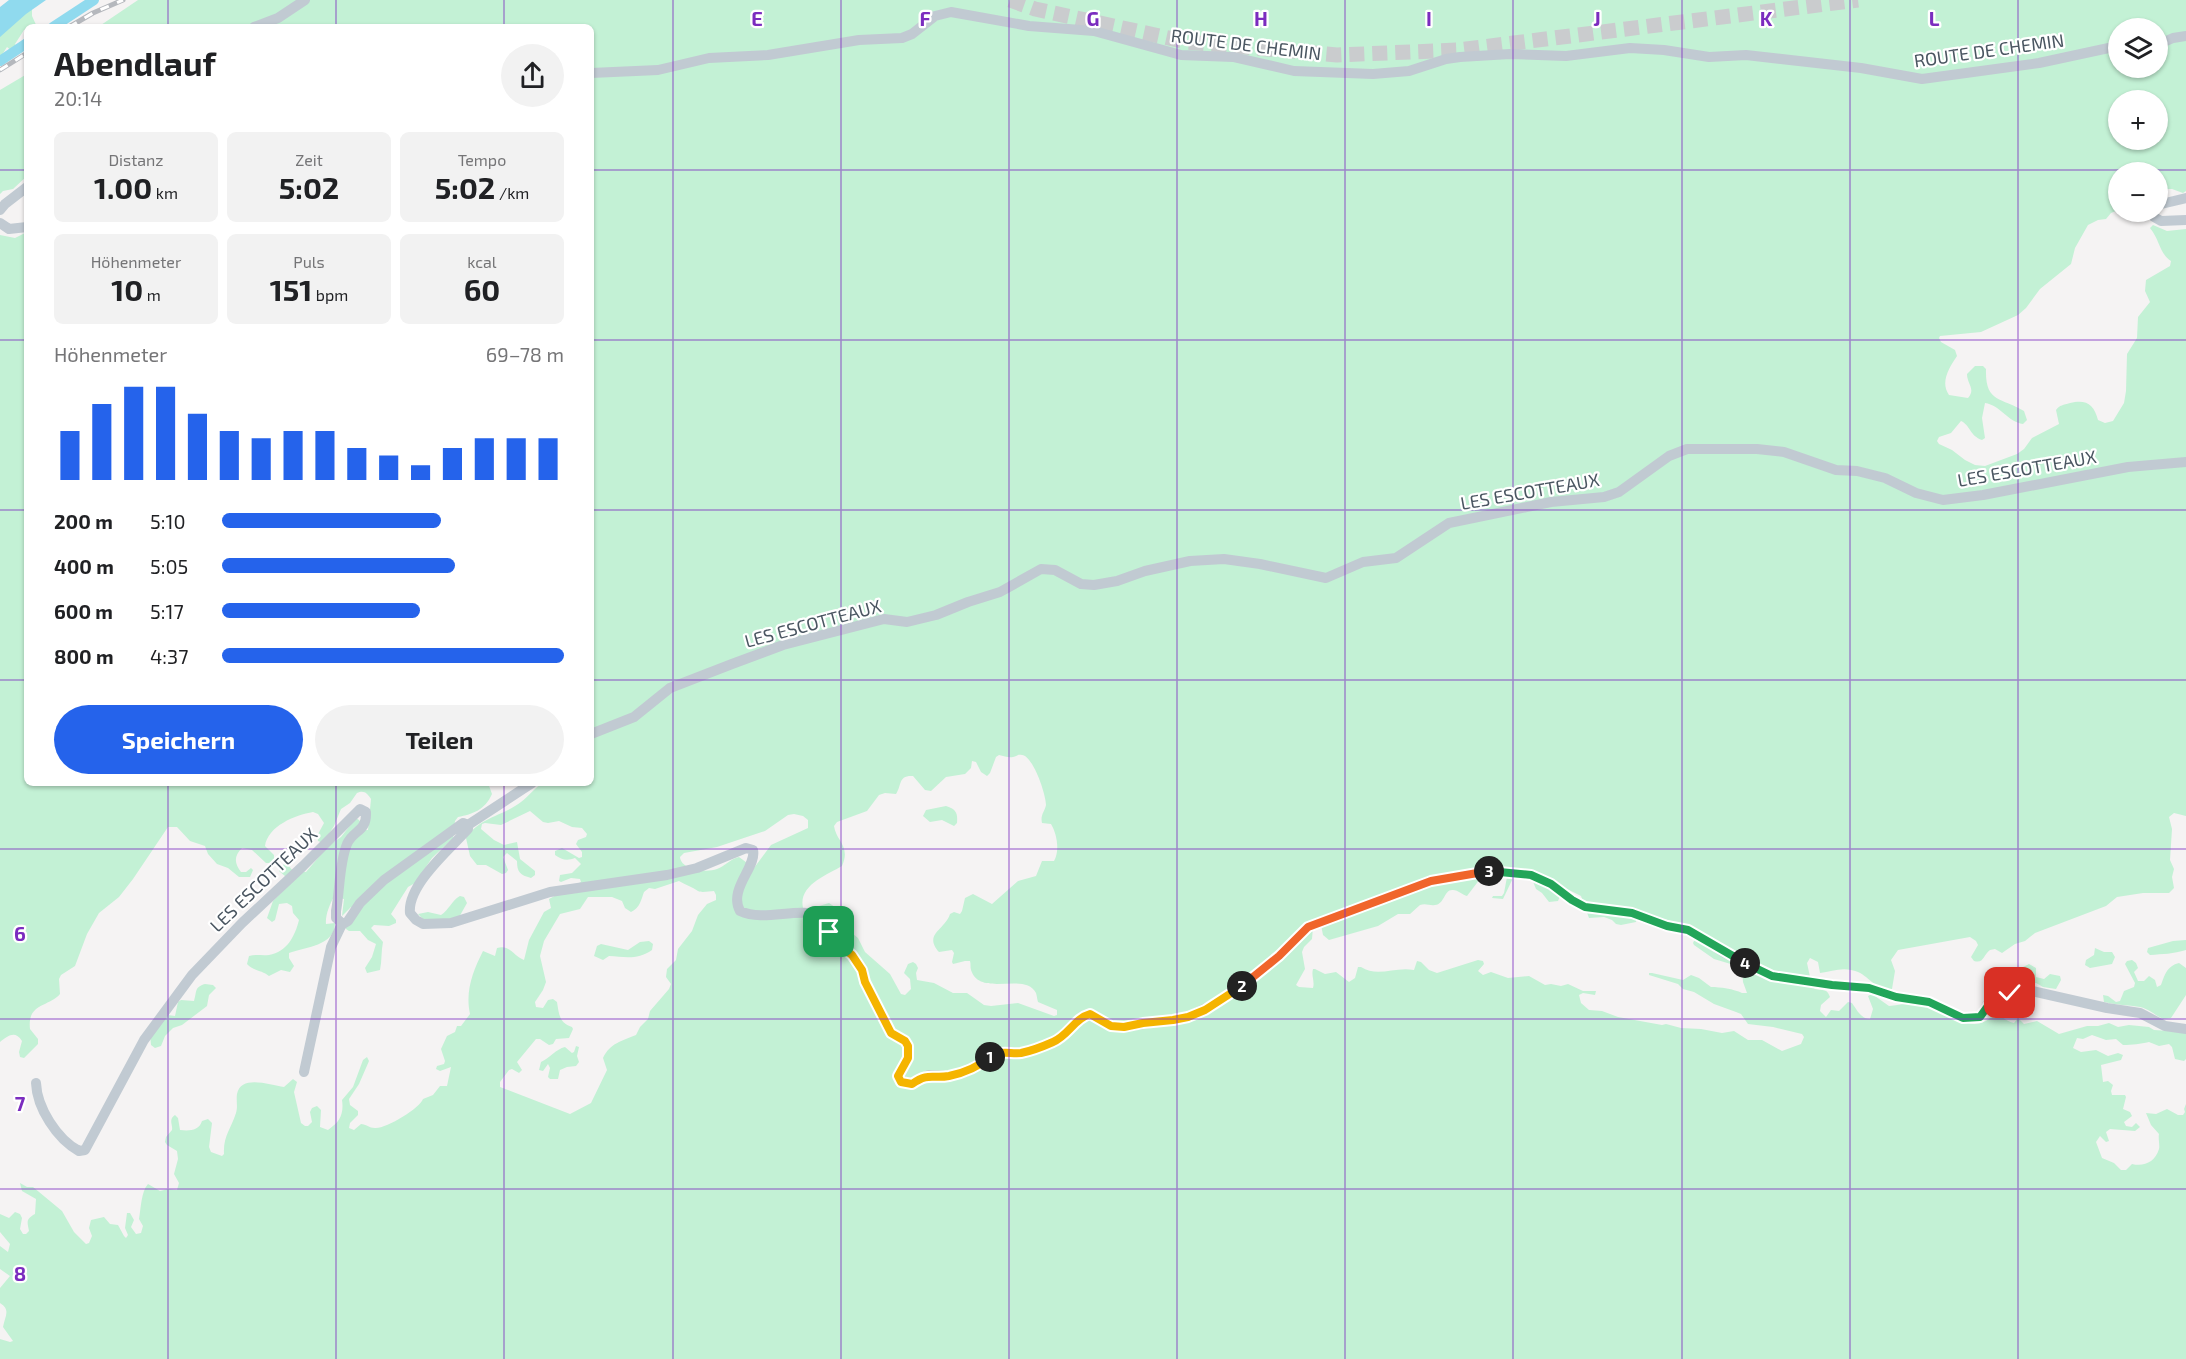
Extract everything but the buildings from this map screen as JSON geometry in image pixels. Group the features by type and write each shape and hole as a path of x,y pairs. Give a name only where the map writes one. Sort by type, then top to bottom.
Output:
{"street":[{"path":"262,24 278,18 305,0"},
{"name":"ROUTE DE CHEMIN","path":"594,73 658,70 716,57 768,55 859,40 905,38 935,16 951,12 1029,26 1094,31 1173,54 1233,57 1294,71 1373,74 1409,71 1460,57 1510,54 1566,56 1630,48 1664,50 1709,57 1746,55 1861,68 1912,79 1927,79 2039,63 2108,48"},
{"path":"2168,40 2186,36"},
{"path":"0,210 24,189"},
{"path":"2168,202 2186,198"},
{"path":"2168,221 2186,220"},
{"path":"0,223 9,229 24,227"},
{"name":"LES ESCOTTEAUX","path":"594,733 634,717 670,688 783,645 884,619 911,621 936,615 1000,592 1041,569 1055,570 1081,584 1094,585 1190,561 1224,559 1326,578 1363,562 1396,558 1455,521 1497,515 1557,500 1600,497 1619,492 1669,456 1687,449 1757,449 1784,452 1836,470 1857,471 1885,478 1922,495 1943,500 1983,495 2128,467 2186,462"},
{"path":"527,786 468,825 466,831 439,858 414,893 410,910 418,922 429,925 452,923 550,892 667,875 697,868 746,848 753,850 754,856 736,900 740,911 772,916 811,912 823,917 833,940 852,955 862,970 865,982 891,1033 905,1041 908,1046 908,1058 898,1076 901,1082 906,1084 912,1084 929,1075 948,1076 965,1072 998,1052 1021,1053 1049,1044 1060,1039 1083,1016 1090,1014 1111,1026 1124,1027 1188,1017 1216,1003 1243,985 1279,956 1308,927 1431,881 1489,871 1531,875 1551,884 1585,907 1632,913 1667,926 1688,930 1725,953 1772,976 1860,987 1896,997 1923,1000 1968,1019 1980,1017 1990,1003 2004,996 2036,991 2060,999 2135,1011 2165,1026 2186,1029"},
{"name":"LES ESCOTTEAUX","path":"36,1083 38,1102 44,1113 69,1144 79,1151 85,1150 147,1034 192,975 242,923 360,809 366,812 365,822 350,840 345,855 336,914 338,921 342,924"},
{"path":"304,1072 331,947 342,924 348,921 358,905 388,877 461,824 468,825"}],"green space":[{"path":"138,0 2186,0 2186,191 2183,193 2168,189 2168,162 2108,162 2108,217 2088,225 2075,248 2071,264 2040,289 2018,315 1981,332 1940,336 1939,338 1941,342 1955,350 1957,356 1945,380 1949,395 1968,398 1971,389 1967,374 1975,366 1983,366 1986,369 1988,388 1992,394 2024,411 2027,420 2023,424 2018,423 1985,403 1982,418 1985,438 1982,440 1978,438 1961,421 1951,433 1939,437 1937,441 1965,460 1975,465 1985,466 2017,454 2032,438 2059,424 2056,410 2064,405 2085,402 2092,407 2098,420 2105,423 2113,421 2124,403 2127,354 2137,338 2138,317 2150,302 2145,291 2146,280 2170,266 2171,261 2164,254 2150,228 2153,225 2167,231 2186,229 2186,816 2174,813 2169,817 2172,829 2170,860 2174,869 2172,877 2174,888 2169,893 2143,893 2117,897 2106,906 2035,933 2002,953 1995,949 1990,950 1983,959 1977,962 1971,957 1978,945 1970,937 1898,950 1891,960 1895,971 1892,989 1882,988 1853,970 1820,973 1818,962 1810,958 1807,963 1812,986 1829,994 1830,997 1821,1005 1820,1011 1826,1017 1831,1010 1839,1011 1848,1002 1852,1003 1862,1016 1870,1019 1873,1009 1868,996 1872,994 1889,1006 1922,1004 1960,1020 1978,1024 1998,1013 2014,1023 2018,1018 2024,1024 2037,1021 2059,1034 2109,1023 2118,1027 2129,1025 2149,1027 2154,1030 2186,1032 2186,1059 2184,1061 2175,1059 2169,1044 2159,1046 2149,1042 2123,1045 2116,1039 2106,1040 2092,1035 2083,1039 2077,1038 2073,1048 2081,1052 2096,1050 2108,1056 2118,1053 2123,1055 2121,1060 2101,1065 2103,1082 2108,1081 2113,1085 2112,1095 2125,1095 2123,1109 2130,1112 2132,1116 2124,1122 2126,1126 2132,1127 2136,1123 2140,1127 2135,1131 2110,1129 2106,1132 2109,1141 2106,1142 2100,1136 2096,1142 2102,1158 2114,1163 2121,1170 2126,1170 2132,1164 2141,1165 2148,1162 2157,1154 2159,1134 2151,1125 2146,1113 2156,1114 2167,1109 2183,1115 2186,1104 2186,1359 0,1359 0,1339 13,1341 3,1327 6,1311 0,1303 0,1288 10,1276 0,1269 0,1246 8,1252 10,1244 0,1232 0,1214 9,1218 15,1212 20,1214 22,1218 20,1229 23,1234 26,1234 29,1231 29,1219 35,1214 36,1199 22,1191 20,1183 33,1187 62,1211 74,1232 86,1244 92,1236 89,1228 91,1220 104,1217 110,1224 118,1225 126,1238 128,1235 125,1228 127,1213 130,1213 134,1220 131,1227 136,1234 141,1233 143,1226 139,1219 141,1205 148,1184 160,1191 177,1190 179,1183 174,1174 178,1159 177,1151 165,1142 172,1130 171,1120 175,1115 178,1118 180,1130 193,1130 199,1127 202,1121 208,1119 212,1123 209,1147 211,1152 222,1156 226,1137 237,1111 237,1094 244,1084 250,1082 284,1087 293,1079 297,1082 294,1092 301,1123 308,1126 312,1122 310,1112 317,1106 321,1110 320,1127 328,1130 336,1124 340,1117 342,1100 353,1087 363,1060 367,1057 369,1061 359,1084 349,1099 350,1105 358,1111 358,1115 350,1123 349,1128 354,1130 361,1124 375,1128 394,1122 416,1107 423,1099 433,1095 440,1086 447,1086 451,1067 440,1071 436,1069 445,1061 441,1049 447,1036 455,1032 457,1026 461,1026 470,1014 471,981 483,951 495,956 497,948 501,947 524,960 529,940 544,912 551,908 549,899 581,882 580,879 571,878 559,881 560,875 572,873 581,864 575,858 567,860 560,858 555,855 555,851 562,848 579,858 582,857 582,852 576,844 587,834 582,828 572,827 559,821 543,822 530,811 501,825 482,824 481,829 504,845 517,842 520,859 535,871 535,875 531,878 520,873 517,861 507,853 503,857 508,870 502,874 486,865 477,865 470,856 466,838 472,831 478,825 524,800 538,786 594,786 594,24 102,24","holes":["999,755 1010,757 1022,755 1034,768 1046,805 1042,823 1051,824 1053,828 1057,843 1056,857 1054,861 1042,861 1036,876 1018,881 992,904 973,894 965,898 960,914 954,912 950,914 934,936 933,941 939,952 952,950 953,964 970,961 971,970 976,978 983,982 1013,983 1030,987 1036,993 1038,1002 1057,1010 1057,1015 1054,1016 1018,1003 984,1005 967,993 953,993 934,983 917,980 918,968 913,962 908,964 904,973 910,979 911,989 905,995 901,994 890,974 865,952 858,938 842,925 835,907 829,903 809,909 803,908 803,900 809,887 842,866 845,853 835,831 834,826 837,822 867,811 879,795 896,794 905,777 913,776 925,790 931,791 946,777 965,774 971,768 972,761 976,762 981,772 987,776 996,757","794,814 808,820 808,828 771,845 754,868 739,857 717,869 707,871 689,868 681,861 680,857 684,853 717,847 765,831 788,815","1529,872 1536,889 1549,902 1558,901 1563,889 1581,896 1589,918 1604,917 1621,925 1636,922 1638,914 1668,920 1695,930 1698,932 1694,945 1714,959 1742,970 1747,993 1711,987 1691,975 1683,980 1652,973 1649,975 1678,984 1683,989 1694,992 1714,1004 1741,1014 1748,1024 1802,1034 1804,1037 1801,1044 1782,1051 1762,1040 1748,1040 1734,1031 1722,1033 1681,1028 1589,1010 1581,1003 1579,995 1583,993 1595,995 1596,991 1583,991 1568,984 1545,985 1529,976 1508,978 1491,972 1483,975 1478,971 1484,964 1483,961 1478,960 1437,973 1417,961 1414,970 1374,972 1358,967 1355,978 1349,982 1336,972 1325,974 1313,969 1313,988 1296,985 1305,969 1302,952 1312,939 1313,927 1321,925 1323,935 1329,940 1378,926 1398,914 1410,914 1420,905 1438,904 1450,890 1467,896 1483,875 1489,876 1485,884 1496,877 1507,877 1502,896 1492,898 1503,899 1513,878","679,881 700,892 714,891 716,900 707,904 698,915 692,931 678,949 676,960 667,969 666,977 671,984 669,989 650,1011 648,1019 636,1035 617,1043 606,1053 603,1058 607,1070 591,1103 570,1114 500,1087 500,1082 509,1070 512,1069 519,1073 522,1070 517,1062 536,1039 549,1045 553,1044 556,1039 569,1038 573,1029 562,1020 557,1002 553,999 548,1000 543,1008 536,1007 535,1002 546,982 540,956 544,941 560,914 580,909 588,897 612,897 622,901 625,908 631,912 638,906 644,892 649,888 655,889"]},
{"path":"32,5 32,16 36,24 24,24 24,30 15,44 17,47 24,43 24,48 14,53 7,47 0,58 0,26"},
{"path":"24,76 24,179 13,189 0,194 0,90"},
{"path":"24,234 24,786 489,786 492,794 482,808 474,813 458,817 455,821 453,838 432,858 415,883 408,887 391,914 396,923 389,926 374,925 371,928 383,942 380,970 367,973 365,968 376,944 368,940 360,931 346,929 345,926 358,911 351,907 342,916 344,899 334,897 328,910 326,924 335,923 334,931 325,941 289,953 294,966 290,972 281,970 269,976 247,964 249,956 269,955 281,951 289,942 297,926 299,920 293,913 292,906 287,903 279,904 275,920 272,922 267,918 273,901 292,882 279,871 284,864 293,871 306,872 329,845 341,837 356,818 365,830 368,830 371,799 367,794 357,793 350,803 341,809 323,843 318,841 317,836 324,823 318,814 313,812 283,823 271,833 265,846 274,855 271,863 266,863 252,850 242,848 237,854 236,863 241,872 246,872 251,868 253,870 250,877 239,877 228,868 217,864 208,854 205,846 190,841 177,827 168,827 119,897 99,913 87,934 75,966 61,975 59,979 60,994 32,1014 30,1029 38,1039 38,1044 24,1058 20,1057 22,1041 17,1036 9,1036 0,1042 0,235 15,238"},
{"path":"946,806 957,814 957,823 954,826 942,820 930,822 923,816 926,810"},
{"path":"460,896 464,897 467,903 458,919 431,927 418,914 428,912 441,915"},
{"path":"2186,940 2186,950 2150,955 2147,952 2148,948"},
{"path":"649,941 653,944 652,950 642,955 609,956 603,960 594,956 597,946 601,944 628,950 640,942"},
{"path":"2095,948 2104,952 2112,952 2115,957 2112,964 2090,968 2085,965 2086,960 2094,955"},
{"path":"2132,960 2138,968 2134,972 2138,981 2144,981 2149,976 2155,980 2157,987 2161,985 2165,974 2172,966 2179,963 2186,968 2186,995 2171,1018 2163,1019 2140,1007 2104,1002 2103,995 2116,1002 2120,1001 2124,991 2134,987 2135,983 2125,964"},
{"path":"2029,964 2036,968 2036,977 2044,979 2050,974 2060,976 2061,980 2056,989 2043,987 2036,983 2022,986 2018,975 2019,969"},
{"path":"205,984 216,988 209,995 207,1006 182,1025 173,1028 165,1036 161,1046 155,1048 151,1045 150,1034 168,1015 175,1016 178,1002 181,1000 194,1001 197,988"},
{"path":"576,1046 579,1047 577,1056 579,1062 576,1066 560,1070 558,1079 548,1077 550,1068 548,1064 543,1071 539,1070 541,1062 559,1050 565,1047 572,1053"}],"water":[{"path":"9,0 46,0 0,37 0,7"}],"waterway":[{"path":"58,24 94,0"},
{"path":"0,61 24,45"}],"tunnel":[{"path":"1010,0 1035,9 1187,42 1337,55 1458,50 1858,0"}],"railway":[{"path":"74,24 123,0"},
{"path":"0,70 24,55"}],"route":[{"path":"829,932 833,940 852,955 862,970 865,982 891,1033 905,1041 908,1046 908,1058 898,1076 901,1082 906,1084 912,1084 929,1075 948,1076 965,1072 998,1052 1021,1053 1049,1044 1060,1039 1083,1016 1090,1014 1111,1026 1124,1027 1188,1017 1205,1010 1243,985 1279,956 1308,927 1431,881 1460,874 1489,871 1531,875 1551,884 1585,907 1632,913 1656,923 1688,930 1725,953 1772,976 1832,985 1848,985 1877,990 1896,997 1923,1000 1968,1019 1980,1017 1990,1003 2010,993"}]}
